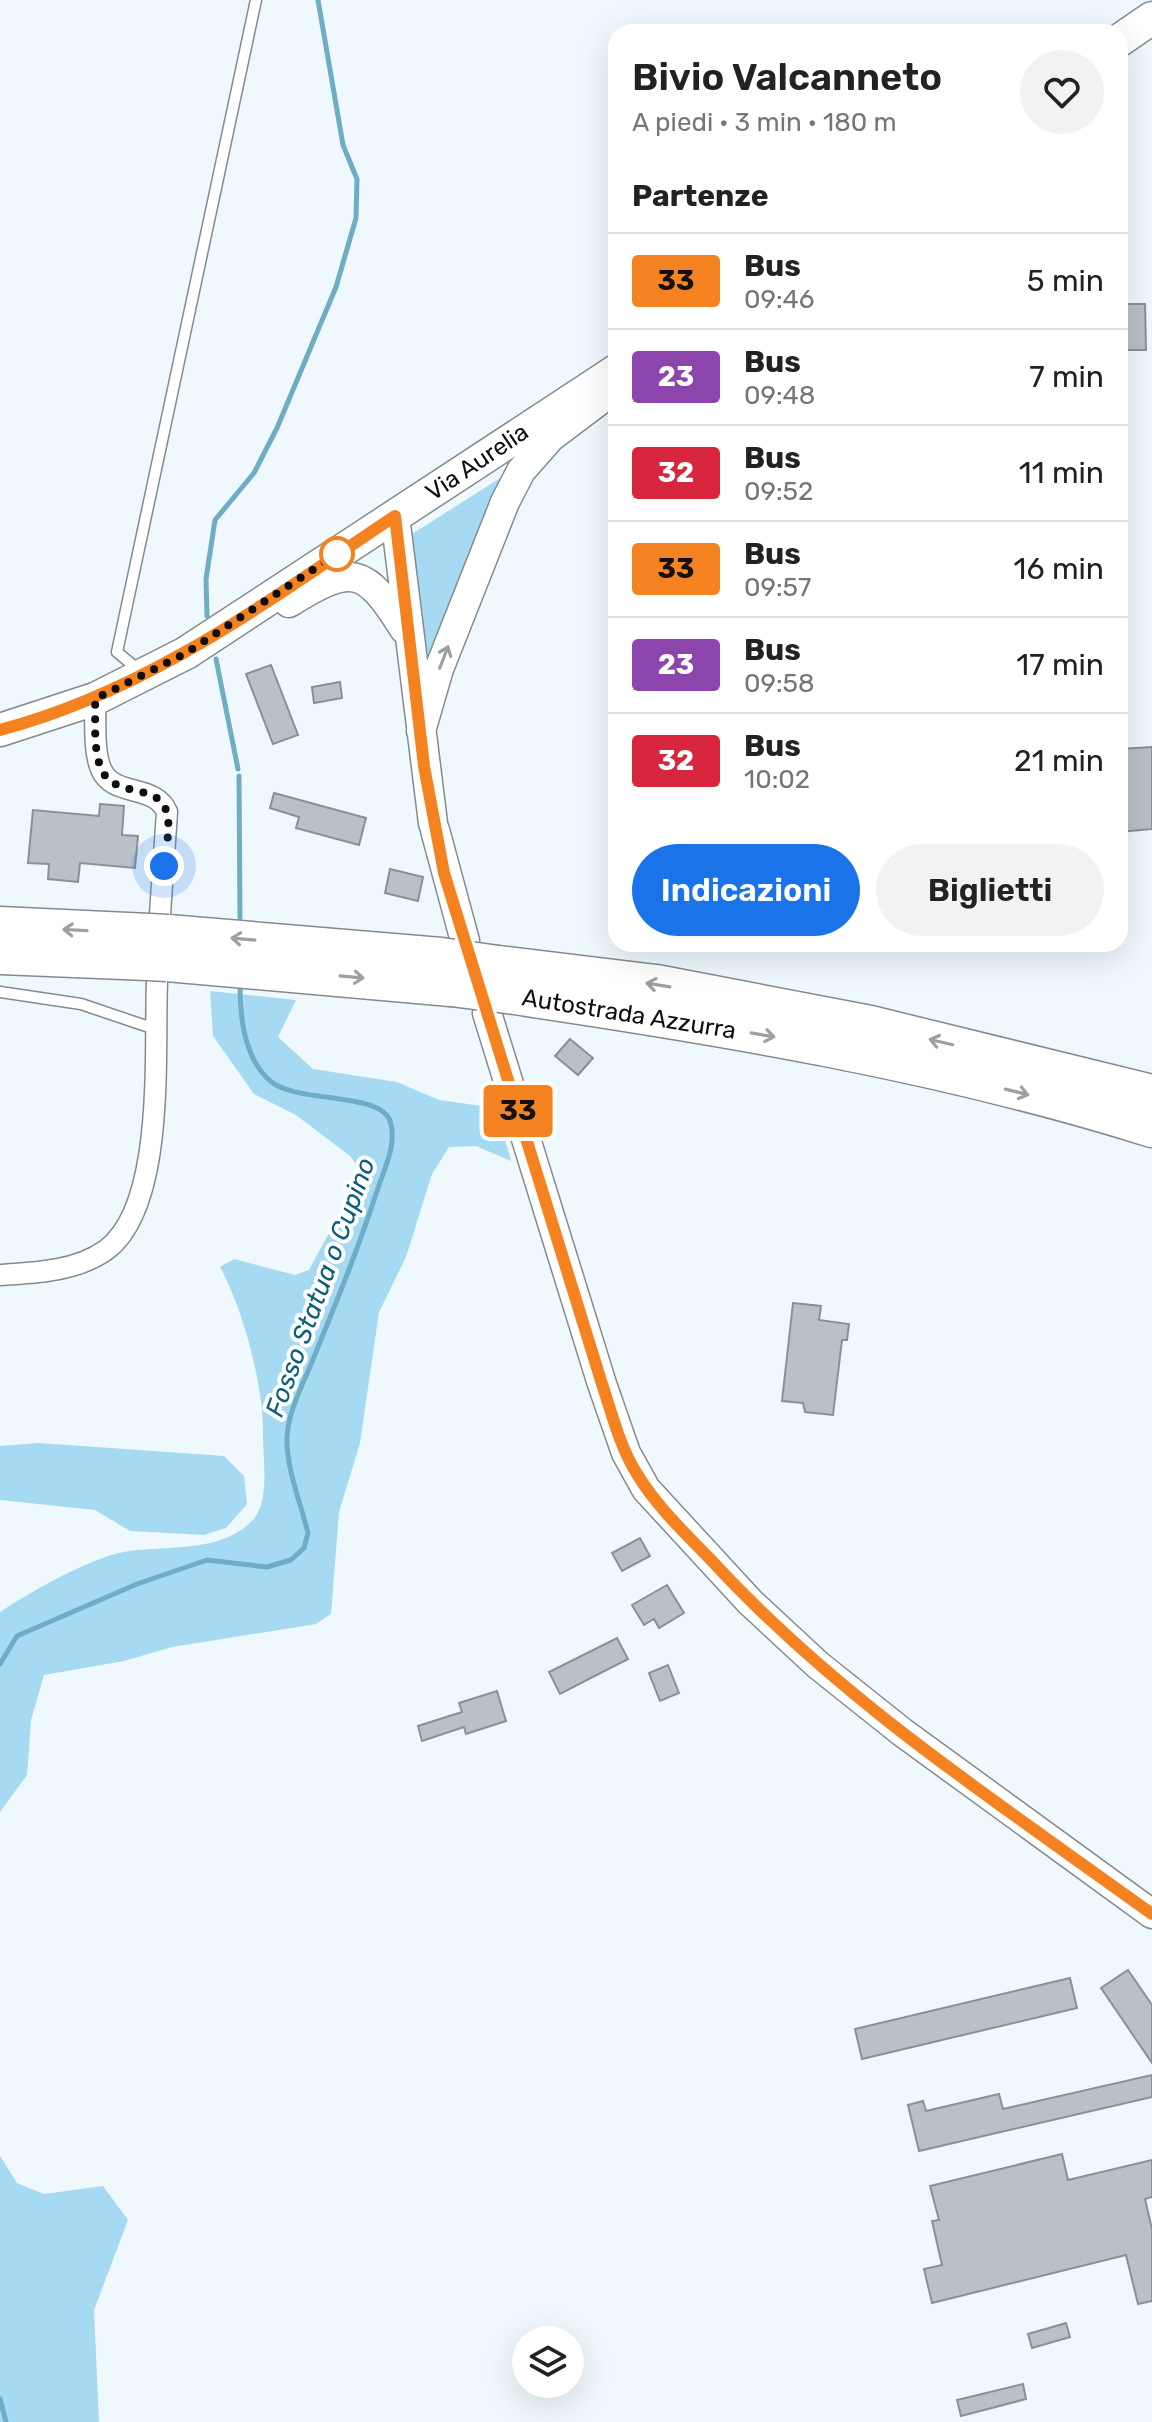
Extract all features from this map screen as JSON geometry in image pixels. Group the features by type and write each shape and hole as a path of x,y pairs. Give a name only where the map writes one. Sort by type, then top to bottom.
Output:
{"highway":[{"name":"Autostrada Azzurra","path":"0,926 165,948 302,958 452,962 497,991 868,1054 1152,1128"},
{"name":"Autostrada Azzurra","path":"0,955 165,948"},
{"name":"Autostrada Azzurra","path":"497,991 656,984 870,1025 1152,1094"}],"main road":[{"path":"1128,34 1152,18"},
{"name":"Via Aurelia","path":"0,730 95,699 146,676 186,653 608,376"},
{"path":"421,731 439,669 505,502 521,471 551,437 608,394"},
{"path":"395,516 452,962"},
{"path":"232,624 273,612 331,580 357,577 378,589 409,636"},
{"path":"497,991 602,1384 626,1453 646,1489 750,1602 818,1665 902,1732 1152,1914"}],"street":[{"path":"0,1275 55,1269 87,1260 112,1246 130,1224 143,1196 150,1164 155,1029 165,948 167,812 153,796 121,787 105,777 98,758 95,699"}],"lane":[{"path":"146,676 117,652 256,0"},
{"path":"0,992 81,1004 155,1029"}],"shaded area":[{"path":"502,477 503,483 432,652 424,653 412,534"},
{"path":"210,991 296,1000 278,1037 313,1069 397,1082 439,1100 496,1108 511,1161 476,1146 449,1147 432,1174 406,1257 379,1312 360,1443 339,1512 331,1614 316,1624 172,1647 124,1661 44,1675 31,1720 27,1775 0,1812 0,1612 52,1581 108,1556 202,1545 238,1532 253,1520 264,1491 260,1395 244,1327 220,1267 234,1259 295,1275 309,1270 362,1172 350,1156 296,1115 254,1094 213,1036"},
{"path":"39,1443 224,1456 244,1476 247,1504 226,1528 204,1535 130,1531 95,1510 0,1500 0,1446"},
{"path":"0,2156 17,2183 44,2194 103,2186 128,2220 94,2310 99,2422 0,2422"}],"building":[{"path":"1128,304 1145,304 1146,350 1128,350"},
{"path":"271,665 298,735 273,744 246,674"},
{"path":"340,682 342,698 314,703 312,687"},
{"path":"1152,747 1152,829 1128,831 1128,748"},
{"path":"274,793 366,818 359,845 296,828 299,817 270,808"},
{"path":"100,804 124,806 122,835 138,836 135,868 80,863 78,882 48,879 49,864 28,863 33,810 99,816"},
{"path":"390,869 423,877 418,901 385,893"},
{"path":"570,1039 593,1058 578,1075 555,1056"},
{"path":"793,1303 821,1306 819,1320 849,1324 847,1340 842,1340 833,1415 805,1412 803,1403 782,1401"},
{"path":"640,1538 650,1556 622,1571 612,1553"},
{"path":"667,1585 684,1613 659,1628 654,1619 644,1625 632,1605"},
{"path":"617,1638 628,1659 560,1694 549,1672"},
{"path":"668,1665 679,1693 660,1701 649,1673"},
{"path":"497,1691 506,1721 466,1734 464,1727 422,1741 418,1726 462,1712 459,1703"},
{"path":"1128,1970 1152,2005 1152,2063 1101,1988"},
{"path":"1070,1978 1077,2008 862,2059 855,2029"},
{"path":"1152,2075 1152,2097 919,2151 908,2105 923,2101 926,2111 999,2094 1003,2109"},
{"path":"1062,2154 1068,2180 1152,2160 1152,2197 1145,2199 1152,2229 1152,2301 1138,2304 1126,2255 932,2303 924,2269 942,2265 932,2221 939,2220 930,2186"},
{"path":"1066,2323 1070,2337 1032,2348 1028,2334"},
{"path":"1023,2384 1026,2399 961,2416 957,2400"}],"waterway":[{"name":"Fosso Statua o Cupino","path":"207,616 206,579 215,520 254,473 277,428 336,287 356,218 357,179 343,145 318,0"},
{"name":"Fosso Statua o Cupino","path":"216,659 238,769"},
{"name":"Fosso Statua o Cupino","path":"239,776 240,918"},
{"name":"Fosso Statua o Cupino","path":"0,1664 17,1636 137,1584 207,1560 267,1567 291,1560 304,1548 308,1533 289,1461 288,1427 298,1394 364,1230 389,1156 392,1132 385,1113 372,1106 296,1092 279,1087 267,1078 249,1047 241,1011 240,987"},
{"path":"0,2399 6,2422"}],"bus line":[{"name":"33","path":"0,730 78,706 167,664 395,516 424,766 444,873 602,1384 631,1464 646,1489 729,1580 818,1665 902,1732 1152,1914"}],"route":[{"path":"164,866 167,812 160,800 153,796 121,787 105,777 98,758 95,699 146,676 186,653 337,554"}]}
